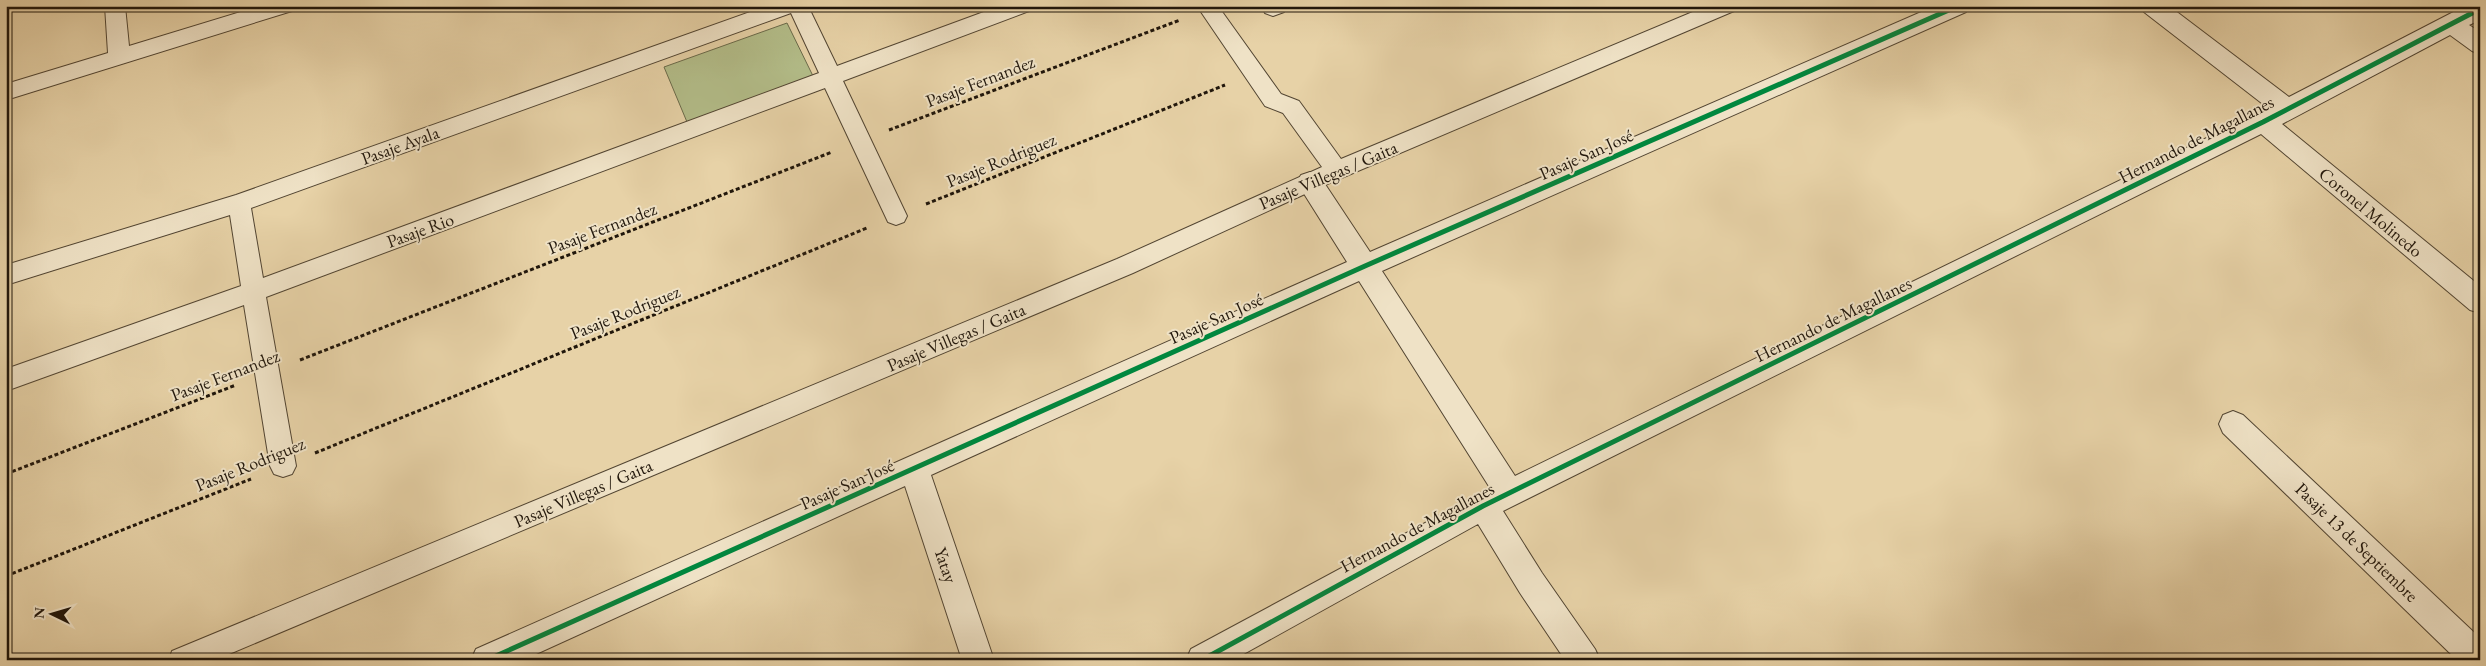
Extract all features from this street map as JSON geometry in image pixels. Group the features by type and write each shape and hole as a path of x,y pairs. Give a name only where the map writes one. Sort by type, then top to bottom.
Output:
{"street":[{"name":"Pasaje San José","path":"487,660 1365,266 1958,6"},
{"path":"2152,6 2287,109"},
{"name":"Hernando de Magallanes","path":"1202,660 1483,506 2263,122 2480,9"},
{"path":"2451,24 2480,45"},
{"name":"Coronel Molinedo","path":"2263,122 2480,302"},
{"path":"1310,182 1510,493"},
{"name":"Pasaje 13 de Septiembre","path":"2234,424 2480,660"},
{"name":"Yatay","path":"914,469 978,660"},
{"path":"1483,506 1531,583 1584,660"}],"lane":[{"path":"115,6 119,58"},
{"path":"6,92 285,6"},
{"name":"Pasaje Ayala","path":"6,275 239,203 790,6"},
{"path":"798,6 896,216"},
{"name":"Pasaje Rio","path":"6,380 255,290 1022,6"},
{"name":"Pasaje Villegas / Gaita","path":"182,660 1116,270 1310,182 1728,6"},
{"path":"1208,8 1273,100 1291,107 1336,171"},
{"path":"239,203 283,466"}],"green space":[{"path":"787,23 813,76 687,122 664,67"}],"cycle path":[{"path":"487,660 1365,266 1958,6"},
{"path":"1202,660 1483,506 2263,122 2480,9"}]}
